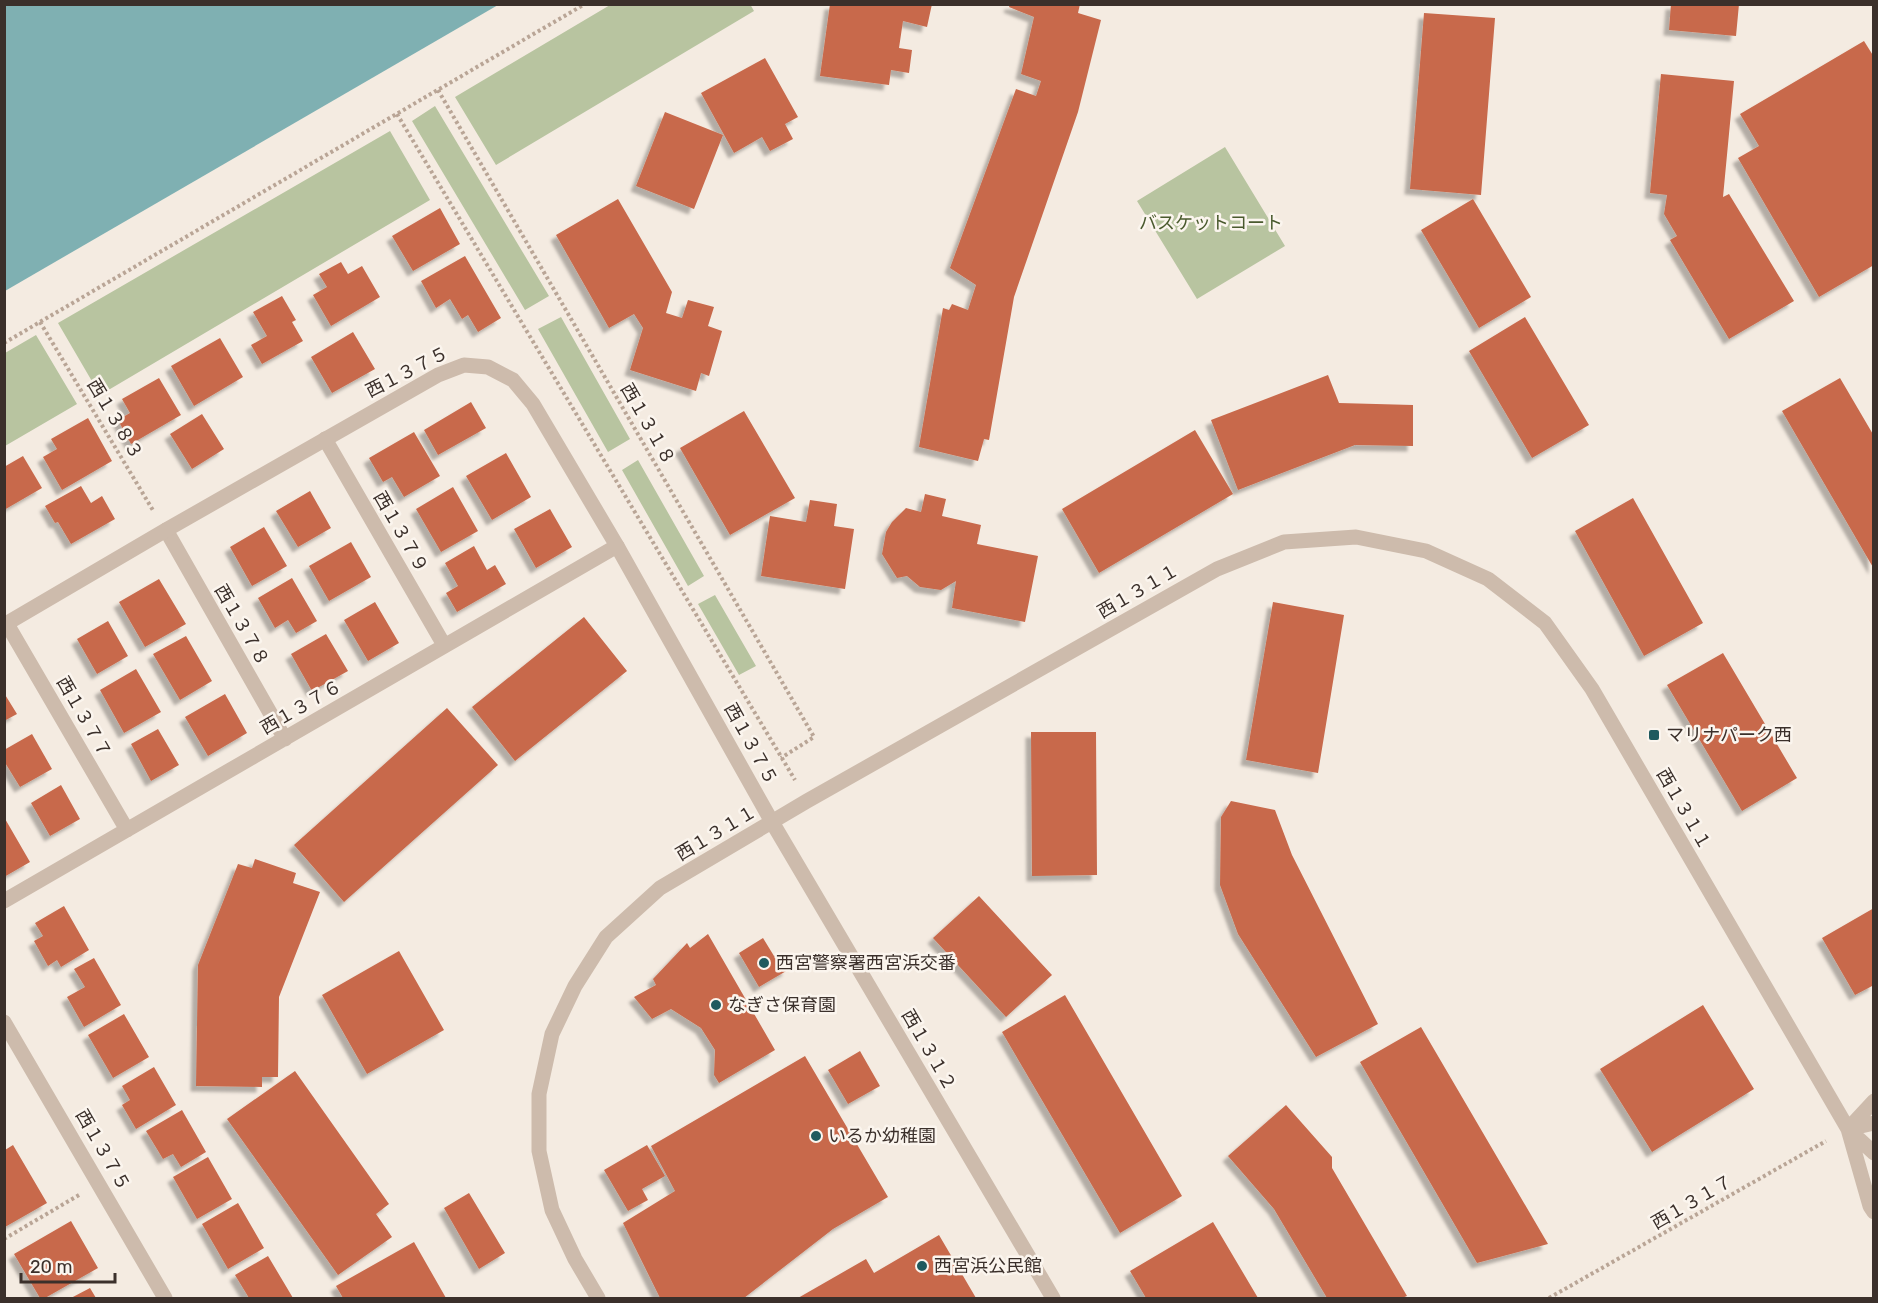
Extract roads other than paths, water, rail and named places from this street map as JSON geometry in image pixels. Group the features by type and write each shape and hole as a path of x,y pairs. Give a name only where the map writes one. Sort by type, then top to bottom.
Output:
{"street":[{"name":"西１３７５","path":"6,625 166,530 438,375 464,365 488,367 513,380 533,404 617,546 772,822"},
{"name":"西１３７９","path":"325,439 444,645"},
{"name":"西１３７８","path":"166,530 285,739"},
{"name":"西１３１１","path":"597,1299 552,1210 539,1151 539,1094 552,1034 575,986 606,937 660,888 807,801 1217,569 1284,542 1356,537 1426,551 1488,579 1545,623 1592,689 1848,1129"},
{"name":"西１３７６","path":"4,901 617,546"},
{"name":"西１３７７","path":"6,625 127,830"},
{"name":"西１３１２","path":"772,822 1053,1299"},
{"name":"西１３７５","path":"4,1022 165,1299"},
{"path":"1848,1129 1874,1101"},
{"path":"1848,1129 1874,1123"},
{"path":"1848,1129 1874,1153"},
{"path":"1848,1129 1870,1206 1874,1212"}],"water":[{"path":"5,4 498,4 498,5 5,291"}],"place":[{"name":"マリナパーク西","path":"1654,735"},
{"name":"西宮警察署西宮浜交番","path":"764,963"},
{"name":"なぎさ保育園","path":"716,1005"},
{"name":"いるか幼稚園","path":"816,1136"},
{"name":"西宮浜公民館","path":"922,1266"}],"park label":[{"name":"バスケットコート","path":"1211,223"}]}
